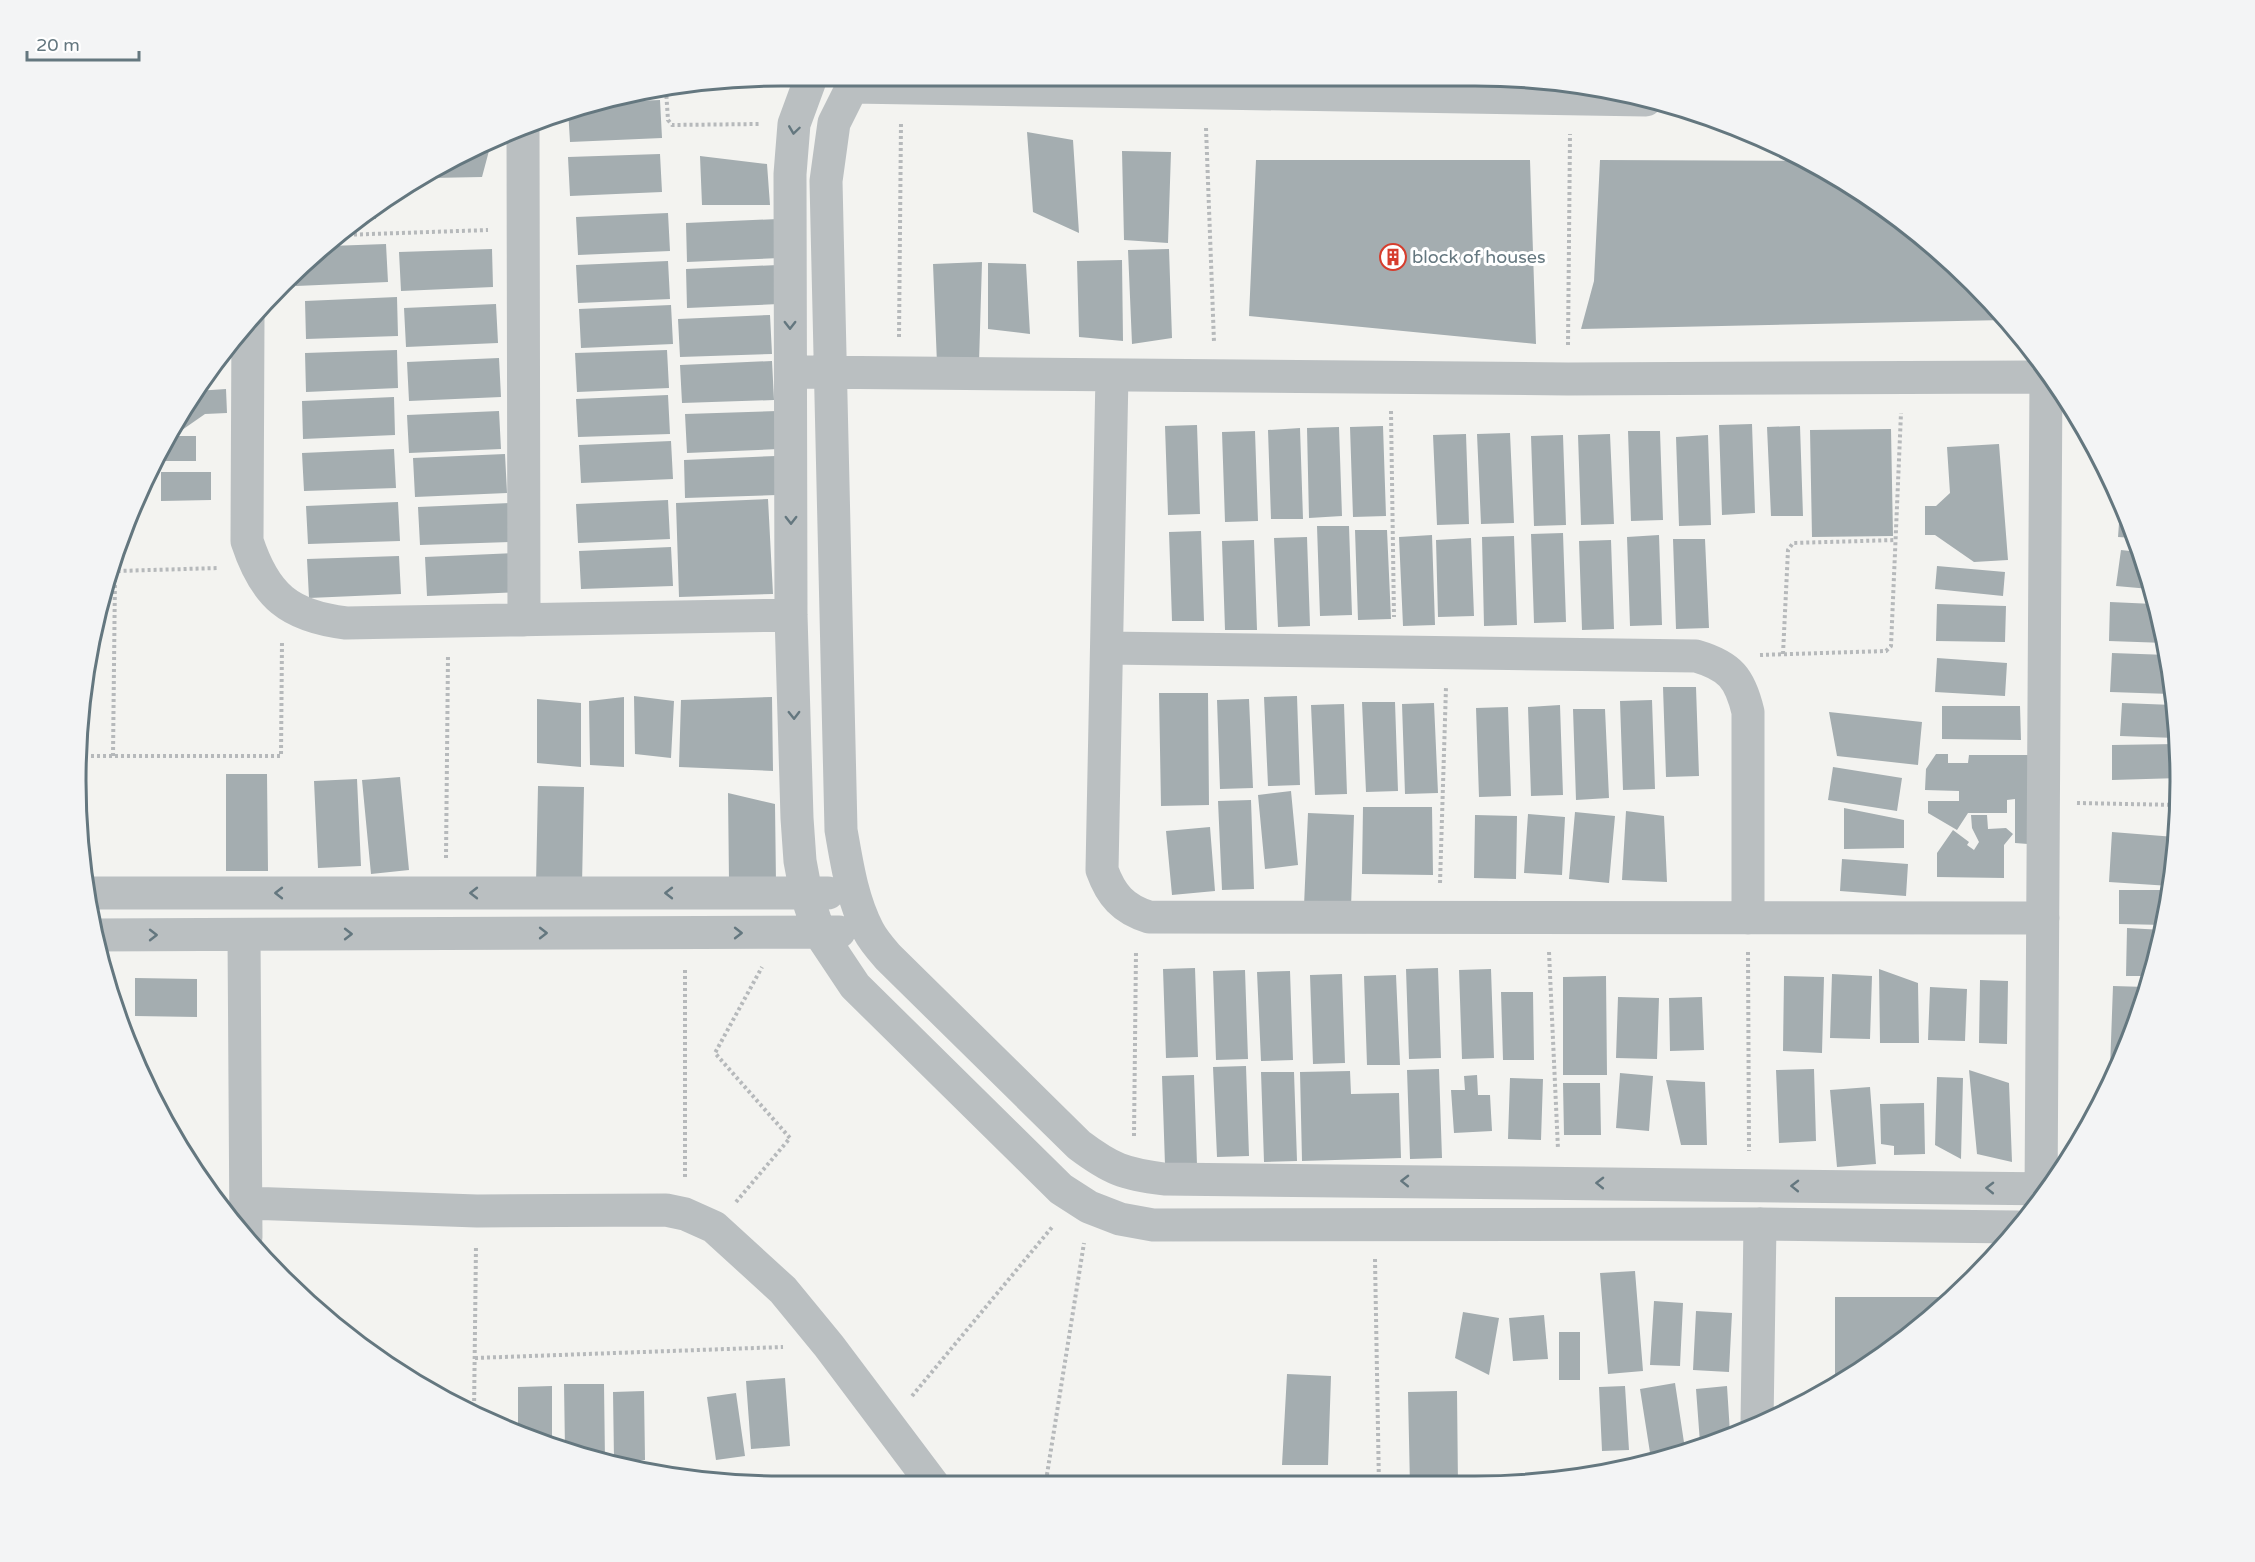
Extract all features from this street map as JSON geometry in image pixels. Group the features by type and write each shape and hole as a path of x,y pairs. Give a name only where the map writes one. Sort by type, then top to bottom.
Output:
{"street":[{"path":"808,86 794,124 790,174 791,615 796,818 806,893 819,932 855,986 1061,1189 1083,1202 1120,1218 1153,1225 1760,1224 2008,1227"},
{"path":"854,86 834,123 826,181 841,830 853,893 869,932 888,957 1079,1145 1104,1164 1133,1175 1164,1179 1559,1182 2035,1192"},
{"path":"888,86 1204,93 1244,86"},
{"path":"1298,86 1612,100"},
{"path":"522,135 524,620"},
{"path":"248,335 247,541 256,568 272,591 293,609 318,620 346,623 791,615"},
{"path":"790,372 1568,379 2039,377"},
{"path":"1112,375 1102,870 1108,887 1120,903 1136,913 1149,917 2043,918"},
{"path":"2043,1180 2046,386"},
{"path":"1107,648 1696,656 1716,662 1733,674 1743,692 1748,712 1748,918"},
{"path":"95,893 853,893"},
{"path":"103,935 869,932"},
{"path":"244,935 246,1225"},
{"path":"1852,1187 1852,1226"},
{"path":"246,1203 477,1211 666,1210 685,1214 714,1227 783,1290 829,1346 927,1476"},
{"path":"1757,1416 1760,1224"}],"path":[{"path":"898,374 901,88"},
{"path":"1204,93 1215,376"},
{"path":"666,95 668,120 672,125 794,124"},
{"path":"1568,379 1570,99"},
{"path":"351,235 523,229"},
{"path":"1390,377 1394,652"},
{"path":"1750,655 1889,650 1891,646 1902,378"},
{"path":"1783,654 1790,545 1793,543 1896,540"},
{"path":"118,571 256,568"},
{"path":"113,756 115,581"},
{"path":"87,756 281,756 283,600"},
{"path":"445,893 448,621"},
{"path":"1439,917 1447,652"},
{"path":"2044,802 2169,805"},
{"path":"1133,1175 1136,913"},
{"path":"1748,918 1749,1185"},
{"path":"1547,919 1559,1182"},
{"path":"685,933 685,1214"},
{"path":"714,1227 790,1138 715,1053 782,933"},
{"path":"888,1425 1083,1202"},
{"path":"1046,1476 1083,1202"},
{"path":"474,1405 477,1211"},
{"path":"1375,1225 1378,1476"},
{"path":"474,1358 829,1346"}],"building":[{"path":"660,100 662,138 570,142 569,119 636,101"},
{"path":"1027,132 1073,140 1079,233 1033,212"},
{"path":"489,150 482,177 435,178"},
{"path":"1122,151 1171,152 1168,243 1124,240"},
{"path":"660,154 662,192 570,196 568,157"},
{"path":"700,156 767,164 770,205 702,205"},
{"name":"block of houses","path":"1256,160 1530,160 1536,344 1249,316"},
{"path":"1600,160 1789,161 1822,179 1897,229 1933,258 1995,320 1581,329 1594,281"},
{"path":"668,213 670,251 578,255 576,217"},
{"path":"778,219 780,258 687,262 686,223"},
{"path":"386,244 388,282 296,286 296,283 337,246"},
{"path":"492,249 493,287 401,291 399,252"},
{"path":"1169,249 1172,338 1132,344 1128,250"},
{"path":"1122,260 1123,341 1079,337 1077,261"},
{"path":"668,261 670,299 578,303 576,265"},
{"path":"982,262 979,363 937,364 933,264"},
{"path":"988,263 1026,264 1030,334 988,329"},
{"path":"778,265 779,304 687,308 686,269"},
{"path":"397,297 398,336 306,339 305,301"},
{"path":"496,304 498,343 406,347 404,308"},
{"path":"671,305 673,344 581,348 579,309"},
{"path":"770,315 772,354 680,357 678,319"},
{"path":"397,350 398,388 306,392 305,353"},
{"path":"667,350 669,388 577,392 575,353"},
{"path":"499,358 501,397 409,401 407,362"},
{"path":"772,361 774,400 682,403 680,365"},
{"path":"226,389 227,413 205,414 181,430 203,395 206,390"},
{"path":"668,395 670,434 578,437 576,399"},
{"path":"394,397 395,435 303,439 302,401"},
{"path":"499,411 501,449 409,453 407,415"},
{"path":"777,411 779,449 687,453 685,414"},
{"path":"1752,424 1755,513 1722,515 1719,425"},
{"path":"1197,425 1200,514 1168,515 1165,426"},
{"path":"1383,426 1386,516 1353,517 1350,427"},
{"path":"1800,426 1803,516 1771,516 1767,427"},
{"path":"1339,427 1342,516 1309,518 1307,428"},
{"path":"1300,428 1303,519 1271,519 1268,430"},
{"path":"1891,429 1893,536 1812,537 1810,430"},
{"path":"1255,431 1258,521 1225,522 1222,432"},
{"path":"1628,431 1660,431 1663,520 1631,521"},
{"path":"1510,433 1514,523 1481,524 1477,434"},
{"path":"1466,434 1469,524 1437,525 1433,435"},
{"path":"1610,434 1614,524 1581,525 1578,435"},
{"path":"1563,435 1566,525 1534,526 1531,436"},
{"path":"1708,435 1711,525 1679,526 1676,437"},
{"path":"177,436 196,436 196,461 164,461"},
{"path":"671,441 673,479 581,483 579,445"},
{"path":"1999,444 2008,560 1974,562 1935,535 1925,535 1925,506 1936,506 1950,493 1947,447"},
{"path":"394,449 396,488 304,491 302,453"},
{"path":"505,454 507,493 415,497 413,458"},
{"path":"776,456 777,495 685,498 684,460"},
{"path":"161,472 211,472 211,500 161,501"},
{"path":"768,499 773,594 679,597 676,503"},
{"path":"668,500 670,539 578,543 576,504"},
{"path":"398,502 400,541 308,544 306,506"},
{"path":"510,503 512,542 420,545 418,507"},
{"path":"2119,521 2126,537 2118,537"},
{"path":"1317,526 1349,526 1352,615 1320,616"},
{"path":"1355,530 1387,530 1391,619 1358,620"},
{"path":"1201,531 1204,621 1172,621 1169,532"},
{"path":"1563,533 1566,622 1534,623 1531,534"},
{"path":"1432,535 1435,625 1403,626 1399,537"},
{"path":"1659,535 1662,625 1630,626 1627,537"},
{"path":"1514,536 1517,625 1484,626 1482,537"},
{"path":"1307,537 1310,626 1278,627 1274,538"},
{"path":"1471,538 1474,616 1438,617 1436,540"},
{"path":"1673,539 1705,539 1709,628 1676,629"},
{"path":"1254,540 1257,630 1225,630 1222,541"},
{"path":"1611,540 1614,629 1582,630 1579,541"},
{"path":"671,547 673,586 581,589 579,551"},
{"path":"2121,550 2131,551 2142,588 2116,586"},
{"path":"517,553 519,592 427,596 425,557"},
{"path":"399,556 401,594 309,598 307,559"},
{"path":"1937,566 2005,572 2003,596 1935,589"},
{"path":"2110,602 2147,604 2155,643 2109,641"},
{"path":"1937,604 2006,606 2005,642 1936,641"},
{"path":"2112,653 2158,655 2164,694 2110,692"},
{"path":"1937,658 2007,663 2005,696 1935,692"},
{"path":"1663,687 1696,687 1699,776 1666,777"},
{"path":"1159,693 1208,693 1209,805 1161,806"},
{"path":"634,696 674,701 671,758 635,754"},
{"path":"1297,696 1300,785 1268,786 1264,697"},
{"path":"624,697 624,767 590,765 589,701"},
{"path":"772,697 773,771 679,767 681,700"},
{"path":"537,699 581,703 581,767 537,763"},
{"path":"1249,699 1253,788 1220,789 1217,700"},
{"path":"1652,700 1655,789 1623,790 1620,701"},
{"path":"1362,702 1395,702 1398,791 1366,792"},
{"path":"1434,703 1438,793 1405,794 1402,704"},
{"path":"2122,703 2165,705 2168,738 2120,736"},
{"path":"1344,704 1347,794 1315,795 1311,705"},
{"path":"1560,705 1563,795 1531,796 1528,707"},
{"path":"1942,706 2020,706 2021,740 1942,739"},
{"path":"1508,707 1511,796 1479,797 1476,708"},
{"path":"1573,709 1605,709 1609,798 1576,800"},
{"path":"1829,712 1922,722 1918,765 1837,756"},
{"path":"2168,744 2170,778 2112,780 2112,745"},
{"path":"1936,754 1948,754 1948,763 1968,763 1969,755 2029,755 2028,844 2015,843 2015,799 2007,800 2007,813 1968,813 1957,830 1928,813 1928,801 1959,801 1959,791 1925,790 1926,769"},
{"path":"1833,767 1902,778 1897,811 1828,800"},
{"path":"226,774 267,774 268,871 226,871"},
{"path":"400,777 409,870 371,874 362,780"},
{"path":"357,779 361,866 318,868 314,781"},
{"path":"538,786 584,787 582,885 536,884"},
{"path":"1291,791 1298,865 1265,869 1258,795"},
{"path":"728,793 775,804 776,884 729,881"},
{"path":"1251,800 1254,889 1222,890 1218,801"},
{"path":"1363,807 1432,807 1433,875 1362,874"},
{"path":"1844,808 1904,820 1904,848 1844,849"},
{"path":"1626,811 1664,816 1667,882 1622,880"},
{"path":"1575,812 1615,816 1609,883 1569,879"},
{"path":"1308,813 1354,815 1351,908 1304,906"},
{"path":"1528,814 1565,817 1562,875 1524,873"},
{"path":"1475,815 1517,816 1516,879 1474,878"},
{"path":"1971,815 1987,815 1988,829 2006,828 2013,834 2004,845 2004,878 1937,877 1937,853 1953,830 1969,842 1967,845 1974,850 1979,842 1972,828"},
{"path":"1210,827 1215,891 1172,895 1166,831"},
{"path":"2112,832 2167,836 2162,885 2109,882"},
{"path":"1842,859 1908,864 1906,896 1840,891"},
{"path":"2119,890 2161,890 2154,925 2119,924"},
{"path":"2127,928 2153,929 2142,976 2126,976"},
{"path":"1195,968 1198,1057 1166,1058 1163,969"},
{"path":"1438,968 1441,1058 1409,1059 1406,969"},
{"path":"1491,969 1494,1058 1462,1059 1459,970"},
{"path":"1879,969 1918,983 1919,1043 1880,1043"},
{"path":"1245,970 1248,1059 1216,1060 1213,971"},
{"path":"1290,971 1293,1060 1261,1061 1257,972"},
{"path":"1342,974 1345,1063 1313,1064 1310,975"},
{"path":"1832,974 1872,976 1870,1039 1830,1038"},
{"path":"1396,975 1400,1065 1367,1065 1364,976"},
{"path":"1606,976 1607,1075 1563,1075 1563,977"},
{"path":"1784,976 1824,977 1822,1053 1783,1051"},
{"path":"135,978 197,979 197,1017 135,1016"},
{"path":"1980,980 2008,981 2007,1044 1979,1043"},
{"path":"2113,986 2138,987 2133,1005 2110,1062"},
{"path":"1930,987 1967,989 1965,1041 1928,1040"},
{"path":"1501,992 1533,992 1534,1060 1503,1060"},
{"path":"1618,997 1659,998 1657,1059 1616,1058"},
{"path":"1702,997 1704,1050 1670,1051 1669,998"},
{"path":"1246,1066 1249,1156 1217,1157 1213,1067"},
{"path":"1439,1069 1442,1158 1410,1159 1407,1070"},
{"path":"1814,1069 1816,1141 1779,1143 1776,1070"},
{"path":"1969,1070 2009,1083 2012,1162 1977,1154"},
{"path":"1350,1071 1351,1094 1399,1093 1401,1158 1302,1161 1300,1072"},
{"path":"1261,1072 1294,1072 1297,1161 1264,1162"},
{"path":"1620,1073 1653,1076 1649,1131 1616,1128"},
{"path":"1194,1075 1197,1165 1165,1165 1162,1076"},
{"path":"1477,1075 1478,1095 1490,1095 1492,1131 1454,1133 1451,1090 1465,1090 1464,1076"},
{"path":"1937,1077 1963,1078 1961,1159 1935,1145"},
{"path":"1510,1078 1543,1079 1541,1140 1508,1139"},
{"path":"1666,1080 1705,1082 1707,1145 1681,1145"},
{"path":"1563,1083 1600,1083 1601,1135 1564,1135"},
{"path":"1870,1087 1876,1164 1837,1167 1830,1090"},
{"path":"1924,1103 1925,1154 1894,1155 1894,1146 1881,1144 1880,1104"},
{"path":"1635,1271 1643,1371 1608,1374 1600,1273"},
{"path":"1835,1297 1940,1297 1897,1333 1835,1375"},
{"path":"1654,1301 1683,1303 1680,1366 1650,1365"},
{"path":"1696,1311 1732,1313 1729,1372 1693,1370"},
{"path":"1463,1312 1499,1318 1489,1375 1455,1358"},
{"path":"1544,1315 1548,1359 1513,1361 1509,1318"},
{"path":"1559,1332 1580,1332 1580,1380 1559,1380"},
{"path":"1287,1374 1331,1376 1328,1465 1282,1465"},
{"path":"785,1378 790,1446 751,1449 746,1381"},
{"path":"1675,1383 1684,1444 1650,1454 1640,1389"},
{"path":"564,1384 604,1384 605,1454 565,1442"},
{"path":"552,1386 552,1438 518,1425 518,1387"},
{"path":"1625,1386 1629,1450 1602,1451 1599,1387"},
{"path":"1727,1386 1730,1428 1700,1439 1696,1389"},
{"path":"644,1391 645,1460 614,1456 613,1392"},
{"path":"1457,1391 1458,1476 1410,1476 1408,1392"},
{"path":"736,1393 745,1456 716,1460 707,1397"}],"place":[{"name":"block of houses","path":"1393,257"}]}
